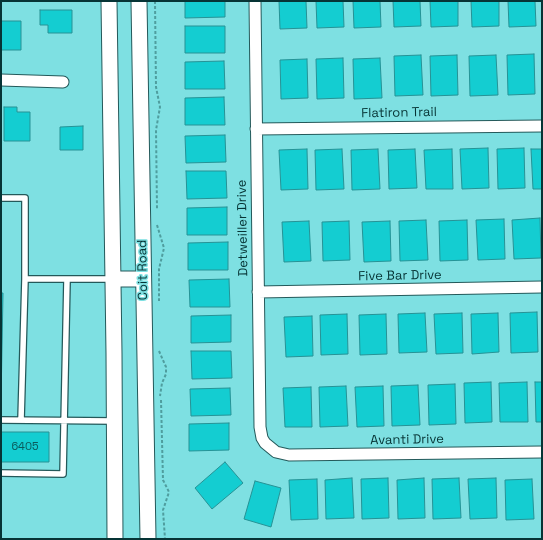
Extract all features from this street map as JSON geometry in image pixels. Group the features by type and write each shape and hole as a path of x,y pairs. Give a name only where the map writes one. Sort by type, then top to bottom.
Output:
{"main road":[{"path":"109,1 115,421 115,539"},
{"name":"Coit Road","path":"139,1 148,539"},
{"path":"113,279 143,279"}],"street":[{"name":"Detweiller Drive","path":"255,1 260,427 262,438 272,450"},
{"path":"1,80 63,82"},
{"name":"Flatiron Trail","path":"256,129 542,126"},
{"name":"Five Bar Drive","path":"258,292 542,287"},
{"name":"Avanti Drive","path":"272,450 280,454 289,455 542,452"}],"lane":[{"path":"1,198 25,198 25,279 21,420"},
{"path":"25,279 113,279"},
{"path":"1,473 64,474 67,280"},
{"path":"1,420 115,421"}],"path":[{"path":"154,1 156,87 160,108 156,130 157,212"},
{"path":"157,220 157,227 164,248 159,269 159,307"},
{"path":"159,345 159,353 166,367 166,374 162,383 160,395 163,480 169,492 164,510 165,539"}],"building":[{"path":"185,1 225,1 225,17 185,18"},
{"path":"279,1 306,1 307,28 280,29"},
{"path":"316,1 343,1 344,27 317,28"},
{"path":"353,1 380,1 381,27 354,28"},
{"path":"393,1 420,1 421,26 394,27"},
{"path":"430,1 458,1 458,26 431,27"},
{"path":"471,1 499,1 499,26 472,27"},
{"path":"508,1 535,1 536,26 509,27"},
{"path":"40,10 72,10 72,33 48,33 48,25 40,25"},
{"path":"1,21 21,21 21,50 1,50"},
{"path":"185,26 225,26 225,53 185,53"},
{"path":"534,54 535,94 508,95 507,55"},
{"path":"421,55 423,95 395,96 394,56"},
{"path":"457,55 458,95 431,96 430,56"},
{"path":"496,55 498,95 470,96 469,56"},
{"path":"343,58 344,98 317,99 316,59"},
{"path":"380,58 382,98 354,99 353,59"},
{"path":"307,59 308,98 281,99 280,60"},
{"path":"224,61 225,89 185,89 185,62"},
{"path":"224,97 225,125 185,125 185,98"},
{"path":"4,107 17,107 17,112 30,112 30,141 4,141"},
{"path":"83,126 83,150 60,150 60,127"},
{"path":"225,135 226,162 186,163 185,136"},
{"path":"488,148 489,188 462,189 460,149"},
{"path":"524,148 525,188 498,189 497,149"},
{"path":"307,149 308,189 281,190 279,150"},
{"path":"342,149 344,189 316,190 315,150"},
{"path":"378,149 380,189 352,190 351,150"},
{"path":"415,149 417,188 389,189 388,150"},
{"path":"452,149 453,189 426,189 424,150"},
{"path":"531,149 542,149 542,189 533,189"},
{"path":"186,171 226,171 227,198 187,199"},
{"path":"227,207 227,235 187,235 187,208"},
{"path":"540,218 541,258 514,259 512,220"},
{"path":"504,219 505,259 478,260 476,220"},
{"path":"426,220 428,260 400,261 399,221"},
{"path":"467,220 468,260 440,261 439,221"},
{"path":"309,221 311,261 284,262 282,222"},
{"path":"349,221 350,260 323,261 322,222"},
{"path":"390,221 391,261 364,262 362,222"},
{"path":"228,242 228,270 188,270 188,243"},
{"path":"229,279 230,307 190,307 189,280"},
{"path":"1,293 3,293 1,401"},
{"path":"537,312 538,352 511,353 510,313"},
{"path":"425,313 427,352 399,353 398,314"},
{"path":"462,313 463,353 436,354 434,314"},
{"path":"498,313 499,352 472,354 471,314"},
{"path":"347,314 348,354 321,355 320,315"},
{"path":"386,314 387,354 360,355 359,315"},
{"path":"231,315 231,342 191,343 191,316"},
{"path":"312,316 313,356 286,357 284,317"},
{"path":"191,351 231,351 232,378 192,379"},
{"path":"491,382 492,422 465,423 464,383"},
{"path":"527,382 528,422 500,422 499,383"},
{"path":"535,382 542,382 542,422 536,422"},
{"path":"455,384 456,424 429,425 428,385"},
{"path":"418,385 420,425 392,426 391,386"},
{"path":"346,386 348,426 320,427 319,387"},
{"path":"383,386 384,426 357,427 355,387"},
{"path":"311,387 312,427 285,427 283,388"},
{"path":"230,388 231,415 191,416 190,389"},
{"path":"229,423 229,450 189,451 189,424"},
{"path":"1,432 49,432 49,462 1,462"},
{"path":"225,462 243,483 212,509 195,488"},
{"path":"352,478 354,518 326,519 325,480"},
{"path":"388,478 389,518 362,519 361,479"},
{"path":"424,478 425,518 398,519 397,480"},
{"path":"459,478 461,518 433,519 432,479"},
{"path":"496,478 497,518 470,519 468,479"},
{"path":"317,479 318,519 291,520 289,480"},
{"path":"532,479 534,519 506,520 505,480"},
{"path":"255,481 281,488 271,527 244,519"}]}
